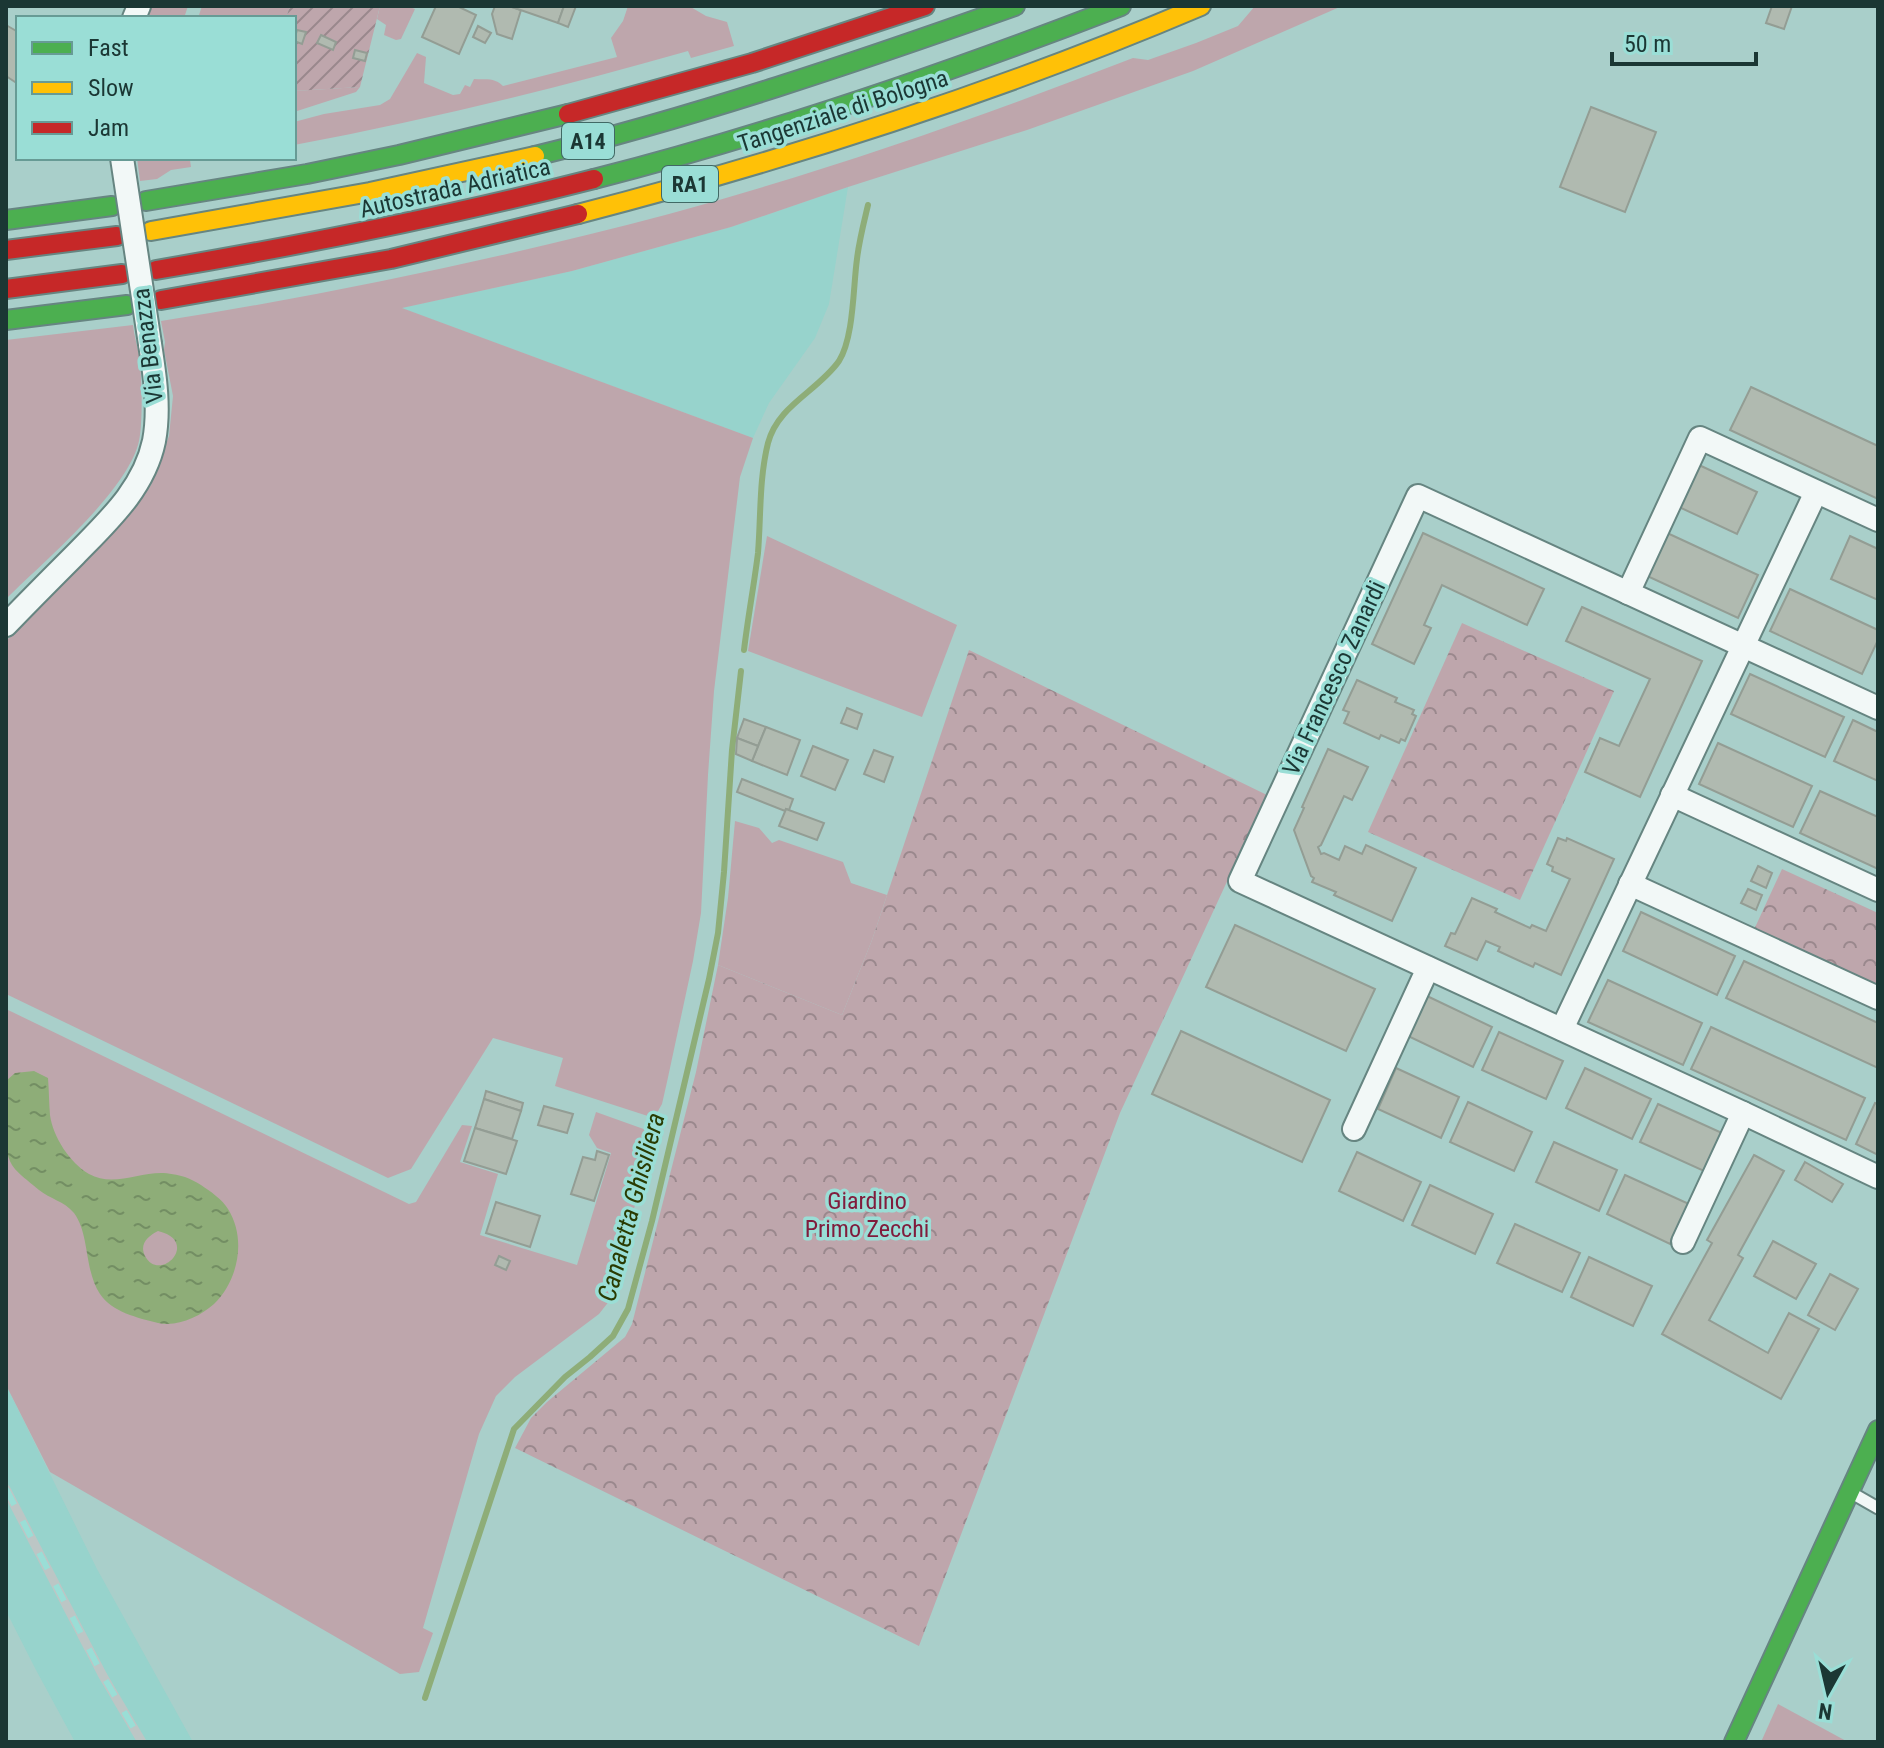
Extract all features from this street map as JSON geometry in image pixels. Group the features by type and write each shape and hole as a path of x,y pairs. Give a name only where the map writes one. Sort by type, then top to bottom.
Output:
{"main road":[{"path":"146,201 307,174 567,115 752,63 925,6"},
{"name":"Autostrada Adriatica","path":"151,231 405,185 637,128 863,60 1015,6"},
{"name":"Autostrada Adriatica","path":"156,270 411,224 637,169 884,93 1121,6"},
{"name":"Tangenziale di Bologna","path":"161,300 423,252 669,191 951,103 1201,6"},
{"path":"6,220 112,206"},
{"path":"6,250 117,236"},
{"path":"6,289 122,274"},
{"path":"6,320 127,305"},
{"path":"1734,1742 1878,1430"}],"street":[{"name":"Via Benazza","path":"6,625 120,508 142,474 153,442 156,392 122,160"},
{"path":"1628,593 1700,438 1878,520"},
{"path":"1562,1029 1816,492"},
{"name":"Via Francesco Zanardi","path":"1878,708 1418,496 1240,881 1878,1177"},
{"path":"1672,795 1878,890"},
{"path":"1630,884 1878,998"},
{"path":"1354,1129 1428,968"},
{"path":"1683,1242 1743,1113"}],"lane":[{"path":"1849,1491 1878,1508"}],"shaded area":[{"path":"848,187 829,304 815,338 769,403 753,438 401,308 572,271 731,227"},
{"path":"6,1385 97,1569 193,1742 75,1742 36,1670 6,1611"}],"green space":[{"path":"150,6 188,6 185,16 146,16"},
{"path":"202,6 290,6 287,16 199,16"},
{"path":"290,6 380,6 360,87 296,91 296,16 287,16"},
{"path":"380,6 415,9 401,39 384,35 386,25 377,19"},
{"path":"628,6 689,6 706,16 727,22 734,46 691,58 688,51 492,102 296,145 296,121 380,105 390,99 417,53 426,57 424,83 453,95 460,94 465,85 470,87 474,79 493,80 503,86 617,57 611,38 623,21"},
{"path":"1255,6 1342,6 1193,71 1027,130 731,227 572,271 402,308 753,438 740,477 714,691 701,913 662,1104 654,1118 555,1086 563,1058 493,1038 411,1169 388,1178 6,994 6,641 120,524 151,485 169,436 173,396 161,321 353,287 669,214 903,142 1133,58 1148,60 1196,43 1238,26"},
{"path":"360,87 356,92 296,111 296,91"},
{"path":"137,160 190,160 191,167 171,170 157,179 140,181"},
{"path":"133,325 140,363 142,411 139,441 132,461 119,482 82,525 6,599 6,340"},
{"path":"767,536 957,625 922,717 748,651"},
{"path":"1462,623 1614,691 1520,900 1368,832"},
{"name":"Giardino Primo Zecchi","path":"969,650 1267,795 1120,1113 919,1646 515,1448 531,1418 625,1337 632,1324 696,1072 718,965 842,1015 872,940"},
{"path":"735,821 759,828 772,843 779,840 843,862 851,883 887,895 842,1015 718,965"},
{"path":"1782,869 1878,913 1878,993 1752,934"},
{"path":"6,1009 409,1204 416,1202 462,1125 472,1126 460,1162 498,1174 480,1235 577,1265 611,1153 597,1148 589,1135 596,1112 652,1132 610,1300 599,1314 515,1377 496,1396 479,1434 423,1628 433,1633 419,1672 400,1674 50,1472 6,1385"},
{"path":"1778,1704 1848,1742 1761,1742"}],"water":[{"path":"34,1071 48,1078 50,1115 55,1132 69,1156 89,1174 107,1179 164,1173 176,1175 197,1183 223,1202 237,1233 237,1259 229,1284 214,1304 188,1320 166,1324 126,1313 105,1300 91,1274 83,1232 74,1213 24,1178 8,1156 5,1136 6,1081 15,1073","holes":["158,1231 170,1236 176,1243 177,1251 173,1258 159,1265 152,1263 143,1252 146,1241"]}],"building":[{"path":"436,6 457,6 476,15 459,54 422,37"},
{"path":"495,6 521,10 512,39 497,34 492,14"},
{"path":"509,6 564,6 558,23"},
{"path":"564,6 576,6 568,27 558,23"},
{"path":"1772,6 1792,6 1784,29 1766,23"},
{"path":"6,25 16,31 16,83 6,76"},
{"path":"478,26 491,33 485,43 473,37"},
{"path":"297,30 306,32 302,44 296,42"},
{"path":"321,35 336,42 333,50 317,43"},
{"path":"355,50 367,53 365,61 353,58"},
{"path":"1591,107 1656,132 1625,212 1560,187"},
{"path":"1751,387 1878,446 1878,499 1730,430"},
{"path":"1699,465 1757,492 1737,534 1679,507"},
{"path":"1665,532 1758,575 1738,618 1645,575"},
{"path":"1423,533 1544,589 1527,625 1442,585 1424,625 1431,628 1414,664 1372,644"},
{"path":"1850,536 1878,549 1878,600 1831,579"},
{"path":"1790,589 1878,630 1878,640 1862,674 1770,631"},
{"path":"1582,607 1702,661 1640,797 1585,772 1600,738 1619,746 1650,679 1566,641"},
{"path":"1750,674 1844,717 1825,757 1731,714"},
{"path":"1357,680 1397,698 1395,702 1414,710 1412,714 1416,716 1405,741 1401,739 1399,743 1381,735 1379,739 1344,723 1349,712 1343,710"},
{"path":"847,708 862,714 857,729 841,723"},
{"path":"744,719 766,727 758,746 737,738"},
{"path":"1853,720 1878,732 1878,781 1834,761"},
{"path":"766,727 800,740 787,775 752,761"},
{"path":"737,738 758,746 752,761 736,754"},
{"path":"1718,743 1812,786 1793,827 1699,784"},
{"path":"813,746 848,760 835,790 801,776"},
{"path":"1328,749 1368,767 1352,800 1344,796 1318,847 1321,854 1339,860 1345,846 1362,854 1366,845 1416,868 1392,921 1312,882 1314,878 1294,830"},
{"path":"874,750 893,757 884,782 864,774"},
{"path":"742,779 793,799 789,810 737,792"},
{"path":"1820,791 1878,817 1878,869 1800,833"},
{"path":"786,809 824,823 817,840 779,826"},
{"path":"1558,838 1566,841 1567,838 1614,859 1561,975 1535,963 1533,967 1498,951 1500,947 1486,941 1477,960 1445,946 1451,933 1455,934 1472,898 1530,928 1532,925 1546,931 1570,879 1552,871 1553,867 1547,864"},
{"path":"1758,866 1772,873 1766,888 1751,881"},
{"path":"1748,889 1762,895 1756,910 1741,903"},
{"path":"1641,912 1735,956 1717,995 1623,951"},
{"path":"1235,925 1375,989 1346,1051 1206,987"},
{"path":"1744,961 1878,1023 1878,1068 1726,998"},
{"path":"1608,980 1702,1023 1683,1065 1588,1022"},
{"path":"1427,996 1492,1027 1473,1067 1408,1036"},
{"path":"1711,1027 1865,1098 1846,1140 1691,1069"},
{"path":"1181,1031 1330,1100 1302,1162 1152,1094"},
{"path":"1499,1032 1563,1061 1546,1099 1482,1070"},
{"path":"1396,1068 1459,1097 1441,1138 1378,1109"},
{"path":"1585,1068 1651,1099 1632,1139 1566,1108"},
{"path":"486,1091 523,1103 521,1111 484,1099"},
{"path":"484,1099 521,1111 512,1139 475,1128"},
{"path":"1468,1102 1532,1132 1514,1171 1450,1142"},
{"path":"1875,1103 1878,1104 1878,1155 1856,1144"},
{"path":"1658,1104 1722,1133 1704,1171 1640,1142"},
{"path":"544,1106 573,1114 567,1133 538,1125"},
{"path":"475,1128 517,1141 506,1174 464,1161"},
{"path":"1554,1142 1617,1170 1599,1211 1536,1182"},
{"path":"597,1151 609,1155 594,1201 571,1194 583,1157 595,1160"},
{"path":"1357,1152 1421,1182 1403,1221 1339,1191"},
{"path":"1754,1155 1784,1171 1738,1255 1743,1258 1709,1320 1768,1353 1789,1313 1819,1329 1781,1399 1662,1334 1712,1243 1707,1240"},
{"path":"1805,1162 1843,1184 1832,1202 1795,1180"},
{"path":"1625,1175 1689,1204 1670,1244 1607,1214"},
{"path":"1430,1185 1493,1214 1475,1254 1412,1225"},
{"path":"496,1202 540,1216 530,1247 486,1233"},
{"path":"1515,1224 1580,1253 1562,1292 1497,1263"},
{"path":"1773,1241 1816,1264 1796,1299 1754,1276"},
{"path":"499,1256 510,1261 506,1270 495,1265"},
{"path":"1589,1257 1652,1286 1633,1326 1571,1297"},
{"path":"1830,1274 1858,1289 1835,1330 1808,1315"}],"waterway":[{"name":"Canaletta Ghisiliera","path":"744,650 758,553 768,443 780,418 830,372 844,351 868,205"},
{"name":"Canaletta Ghisiliera","path":"425,1698 514,1429 565,1377 613,1336 628,1309 652,1221 718,933 741,671"}],"railway":[{"path":"6,1489 103,1676 142,1742"}],"traffic: fast":[{"path":"535,156 657,124 777,87 1015,6"},
{"path":"594,179 728,142 860,100 1121,6"},
{"path":"146,201 307,174 568,114"},
{"path":"6,220 112,206"},
{"path":"6,320 127,305"},
{"path":"1734,1742 1878,1430"}],"traffic: slow":[{"path":"578,214 893,122 1048,67 1201,6"},
{"path":"151,231 370,192 535,156"}],"traffic: jam":[{"path":"568,114 752,63 925,6"},
{"path":"156,270 376,229 594,179"},
{"path":"161,300 391,259 578,214"},
{"path":"6,250 117,236"},
{"path":"6,289 122,274"}]}
